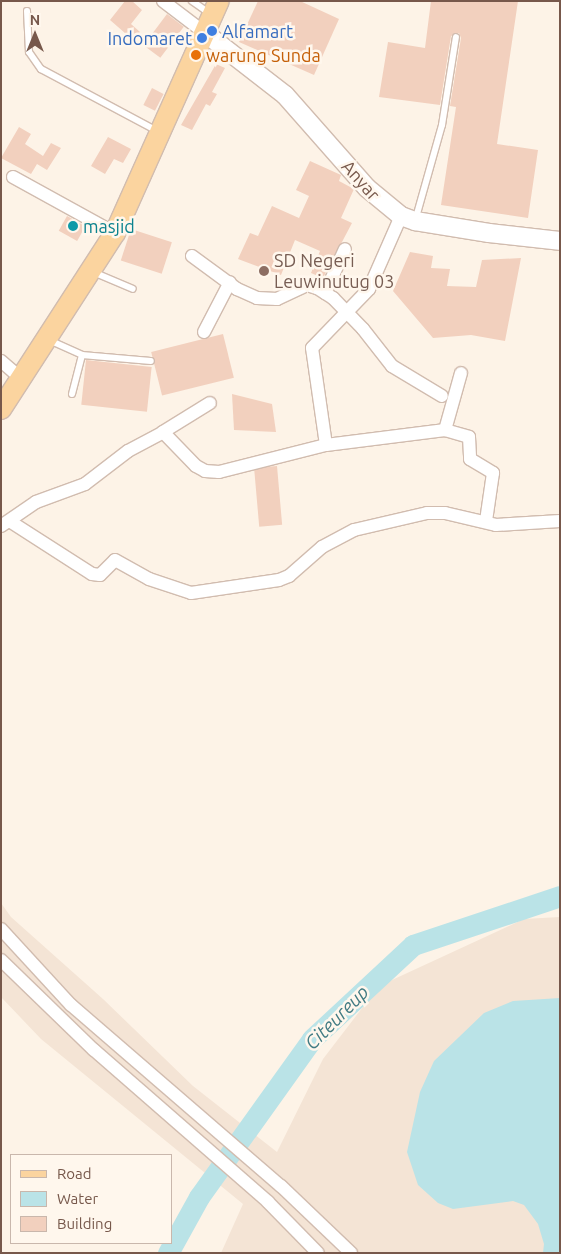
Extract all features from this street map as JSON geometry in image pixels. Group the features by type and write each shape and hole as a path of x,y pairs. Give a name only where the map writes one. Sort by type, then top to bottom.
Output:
{"main road":[{"path":"1,409 48,340 115,233 162,133 212,16"}],"street":[{"path":"163,1 212,16"},
{"name":"Anyar","path":"212,16 367,188 408,218"},
{"path":"13,177 53,202 115,233"},
{"path":"326,445 312,348 368,289 408,218 560,241"},
{"path":"325,294 345,248"},
{"path":"192,256 256,298 277,298 308,284 325,294 347,313 392,366 442,396"},
{"path":"204,332 230,282"},
{"path":"1,361 22,379"},
{"path":"445,430 461,373"},
{"path":"210,403 128,451 85,484 36,502 6,524 92,574 100,575 115,560 149,579 191,593 279,580 289,576 322,548 354,530 434,512 507,526 560,521"},
{"path":"162,432 184,456 205,471 218,472 326,445 445,430 469,437 470,459 493,474 486,521"},
{"path":"1,929 71,1005 281,1186 351,1253"},
{"path":"1,960 94,1050 268,1202 318,1253"},
{"path":"176,1121 190,1107"}],"lane":[{"path":"192,1 212,16"},
{"path":"28,11 29,52 41,69 162,133"},
{"path":"408,218 442,124 456,37"},
{"path":"92,272 133,289"},
{"path":"48,340 82,355 151,361"},
{"path":"72,394 82,355"}],"shaded area":[{"path":"1,903 11,917 103,999 193,1086 277,1152 323,1059 379,986 524,919 560,917 560,1253 221,1253 243,1204 41,1039 1,997"}],"water":[{"path":"560,998 560,1253 543,1253 544,1244 538,1224 524,1205 513,1201 453,1209 438,1203 418,1185 407,1152 420,1092 434,1061 484,1013 513,1001"}],"building":[{"path":"125,1 132,1 142,10 131,24 140,32 133,40 110,20"},
{"path":"258,1 300,1 339,19 314,75 239,42"},
{"path":"431,1 518,1 497,144 538,150 528,218 441,205 456,107 450,106 461,38 459,33 451,36 440,105 379,97 388,42 425,48"},
{"path":"167,14 184,27 160,58 144,45"},
{"path":"216,64 225,68 212,92 217,94 210,106 206,104 192,130 181,125"},
{"path":"152,88 164,94 155,111 143,105"},
{"path":"19,127 31,134 25,144 43,156 51,143 61,148 47,170 37,164 31,174 1,158"},
{"path":"108,137 131,149 123,163 114,159 105,174 91,166"},
{"path":"310,161 341,175 339,181 354,189 341,218 352,223 323,278 311,273 320,251 295,240 281,275 238,259 250,233 258,236 272,206 299,218 309,196 296,190"},
{"name":"masjid","path":"67,216 85,226 77,241 59,231"},
{"path":"131,229 172,242 162,274 121,260"},
{"path":"410,252 433,256 431,268 450,269 447,286 476,287 482,260 521,258 505,341 471,335 433,338 393,291"},
{"path":"223,334 234,378 162,396 151,352"},
{"path":"86,360 152,367 147,412 81,405"},
{"path":"232,394 272,404 276,432 234,430"},
{"path":"277,466 282,525 259,527 254,468"}],"waterway":[{"name":"Citeureup","path":"168,1253 199,1197 312,1039 413,945 560,896"}],"place":[{"name":"Alfamart","path":"212,31"},
{"name":"Indomaret","path":"202,38"},
{"name":"warung Sunda","path":"196,55"},
{"name":"masjid","path":"73,226"},
{"name":"SD Negeri Leuwinutug 03","path":"264,271"}]}
